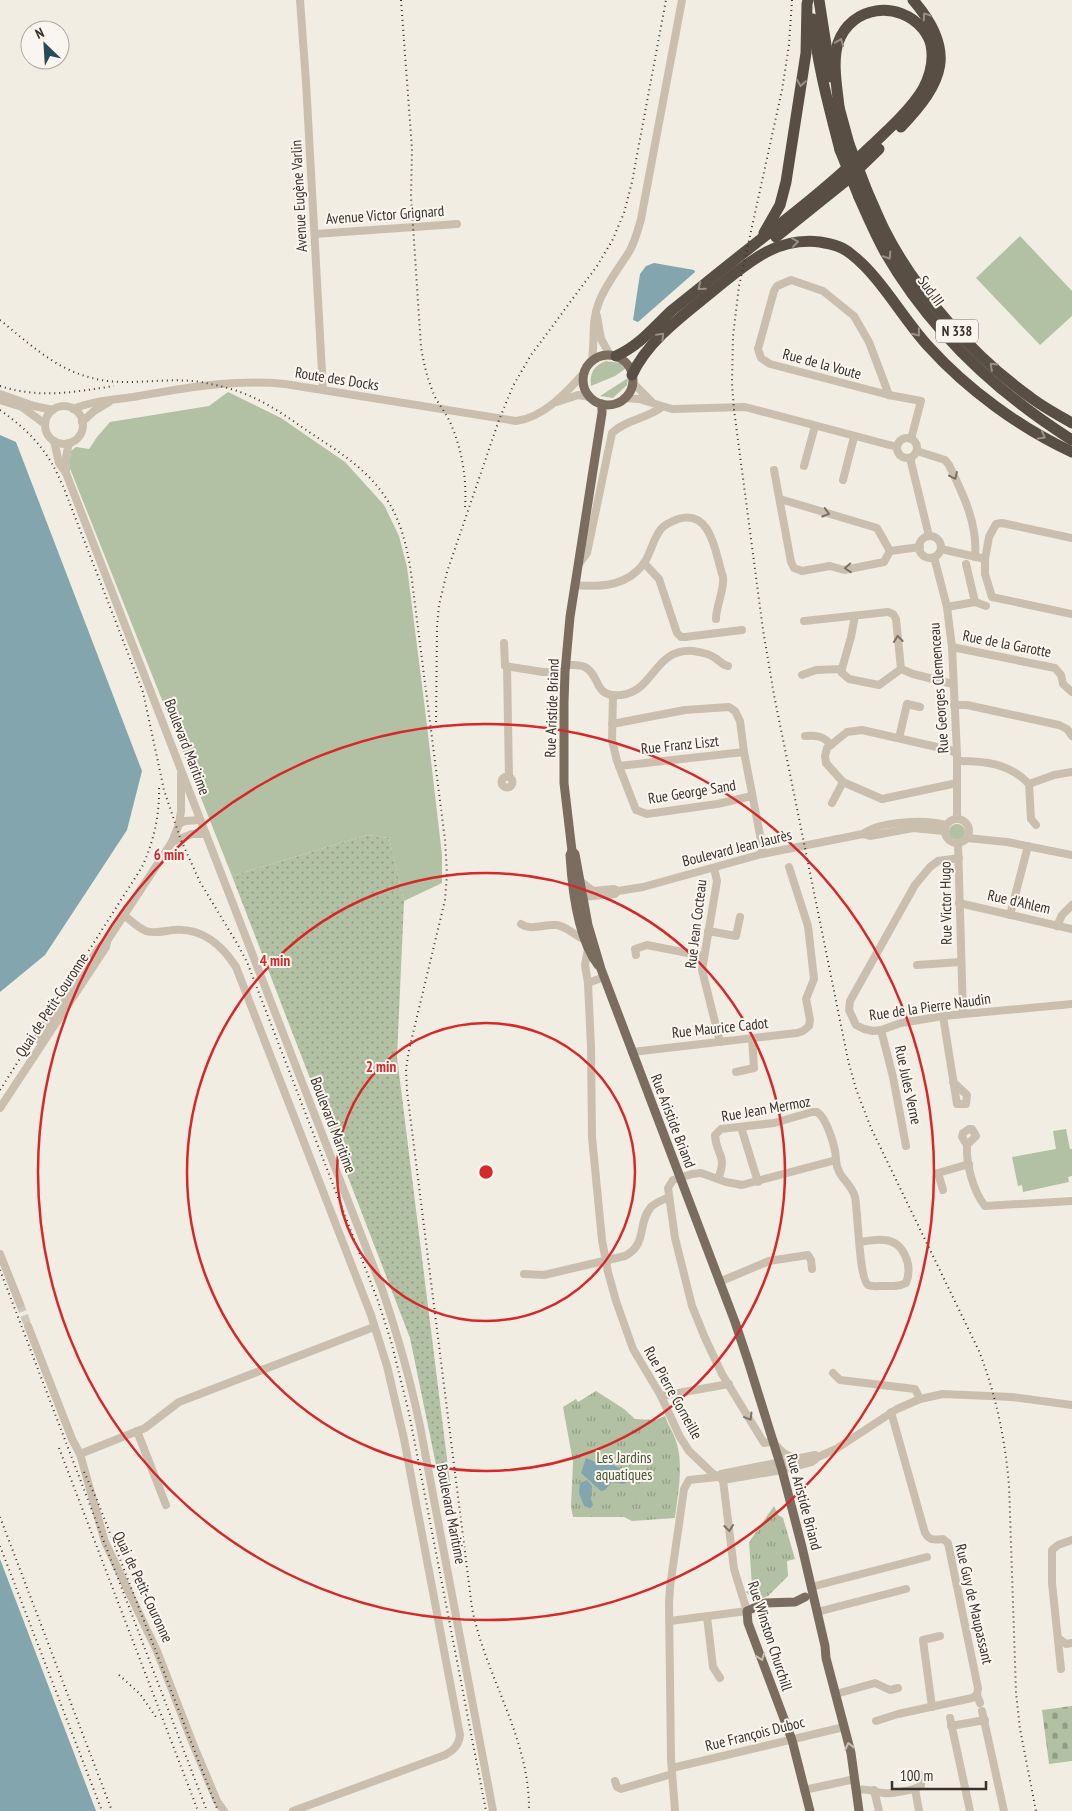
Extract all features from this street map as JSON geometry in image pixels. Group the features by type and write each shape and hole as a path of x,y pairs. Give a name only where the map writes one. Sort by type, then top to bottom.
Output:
{"highway":[{"name":"N 338","path":"810,0 814,39 822,81 863,194"},
{"path":"739,257 769,226 780,205 786,182 806,52 807,4 810,0"},
{"name":"N 338","path":"819,0 828,66 845,147"},
{"path":"737,272 750,257 813,209 863,165 916,111 935,83 940,66 941,50 933,27 913,0"},
{"path":"613,355 640,342 672,311 860,157 900,118 922,90 930,71 931,44 918,22 907,14 885,9 874,10 862,15 848,26 838,43 835,62 838,107"},
{"name":"Sud III","path":"863,194 908,270 931,302 956,330 996,369 1030,398 1072,423"},
{"name":"Sud III","path":"863,194 885,252 917,300 946,337 988,378 1026,410 1072,440"},
{"path":"632,379 640,361 672,326 737,272 762,254 774,247 791,242 834,244 851,253 870,273 928,347 959,378 1034,432 1072,452"}],"main road":[{"path":"613,355 626,363 632,379 628,394 624,398 614,404 602,404 590,397 584,385 584,372 592,360 598,357 613,355"},
{"name":"Rue Aristide Briand","path":"602,404 575,585 566,668 564,783 572,851 570,855 572,886 576,908 585,926 735,1322 774,1443 801,1540 825,1646 826,1658 844,1727 858,1811"},
{"name":"Rue Aristide Briand","path":"572,851 575,854 586,915 585,940 588,949 603,973"},
{"path":"747,1611 765,1603 795,1602 805,1597 810,1585"},
{"path":"805,1597 817,1612"},
{"name":"Rue Winston Churchill","path":"747,1611 748,1623 792,1740 810,1811"}],"street":[{"name":"Avenue Eugène Varlin","path":"300,0 323,390"},
{"path":"592,360 594,347 593,324 596,311 615,272 630,250 642,219 682,0"},
{"name":"Avenue Victor Grignard","path":"315,234 457,224"},
{"name":"Rue de la Voute","path":"790,280 823,291 854,316 869,342 889,395 770,364 761,358 758,349 777,286 790,280"},
{"path":"596,311 601,339 613,355"},
{"path":"553,403 584,372"},
{"path":"632,379 653,403"},
{"name":"Route des Docks","path":"73,408 172,390 244,382 285,384 509,421 532,417 553,403"},
{"path":"553,403 578,395 590,397"},
{"path":"889,395 921,401 911,439"},
{"path":"624,398 639,399 662,407 681,410 745,407 897,448 902,456 910,458"},
{"name":"Route des Docks","path":"82,422 94,411 112,400"},
{"path":"1,401 53,410"},
{"path":"1,401 22,407 45,424"},
{"path":"63,406 73,408 80,416 82,422 80,434 76,440 69,443 61,444 54,441 46,432 47,416 53,410 63,406"},
{"name":"Rue Aristide Briand","path":"578,565 587,553 612,433 619,426 653,414 662,407"},
{"path":"804,466 815,426"},
{"path":"843,480 854,437"},
{"path":"897,448 902,440 911,439 916,443 917,451"},
{"name":"Boulevard Maritime","path":"54,441 59,463 66,473 182,772 381,1286 398,1338 409,1374 420,1426 493,1811"},
{"name":"Boulevard Maritime","path":"66,473 66,457 69,443"},
{"path":"910,458 917,451"},
{"path":"917,451 945,460 949,465 965,498 972,521 977,544 975,557"},
{"path":"910,458 929,536"},
{"path":"774,470 791,562 794,568 802,571 830,566 844,570 884,562 890,551"},
{"path":"780,499 877,528 890,551"},
{"path":"575,585 601,587 625,579 637,571 648,558 661,529 669,522 682,518 693,519 701,523 710,532 724,578 716,619"},
{"path":"1072,538 1002,523 996,524 989,537 985,559 985,574 992,597 1072,614"},
{"path":"929,536 937,538 940,542 941,549 934,557 926,557 920,547 923,540 929,536"},
{"path":"890,551 920,547"},
{"path":"941,549 985,559"},
{"name":"Rue Georges Clemenceau","path":"934,557 947,607 952,648 957,758 957,819"},
{"path":"644,563 659,579 677,633 680,636 742,630"},
{"path":"966,564 975,602"},
{"path":"947,607 975,602 986,606"},
{"path":"804,621 888,612 893,614 896,619 901,669"},
{"path":"854,616 851,637 841,672 849,679 879,684 901,669"},
{"path":"504,642 505,666 507,666 508,776"},
{"name":"Rue de la Garotte","path":"952,648 1055,668 1062,675 1063,684 1072,692"},
{"path":"507,666 543,672 582,666 590,671 605,694 613,696 634,693 642,687 664,660 676,653 695,651 716,658 723,665 728,666"},
{"path":"901,669 953,684"},
{"path":"802,675 816,670 842,670"},
{"name":"Rue George Sand","path":"613,696 612,740 619,766 636,810 640,813 647,814 717,804 752,796"},
{"path":"899,738 908,704 920,707"},
{"path":"954,705 967,705 1059,725 1067,729 1072,736"},
{"path":"612,724 684,710 729,707 735,711 740,722 762,854"},
{"path":"957,783 882,799 843,782 826,763 825,756 828,748 847,732 862,730 950,750 957,758 983,761 1000,766 1020,774 1029,784 1031,818 1036,825"},
{"path":"805,736 815,735 824,738 831,745"},
{"name":"Rue Franz Liszt","path":"619,766 744,752"},
{"name":"Quai de Petit-Couronne","path":"0,1103 93,956 107,941 172,842 179,824 182,801 182,772"},
{"path":"1029,784 1054,775 1072,772"},
{"path":"832,803 843,782"},
{"path":"1007,842 969,828 964,821 957,819 949,822 945,828 948,840 958,844 967,838 1007,842 1072,855"},
{"path":"179,824 185,821 200,820"},
{"name":"Boulevard Jean Jaurès","path":"595,893 614,889 618,891 643,887 762,854 863,834 870,836 914,828 945,828"},
{"path":"967,838 969,828"},
{"path":"172,842 192,834 206,834"},
{"name":"Rue Victor Hugo","path":"958,844 963,1014"},
{"path":"1010,915 1028,846"},
{"name":"Rue de la Pierre Naudin","path":"959,858 938,861 930,867 915,885 850,1001 849,1010 856,1025 864,1029 882,1030 901,1023 943,1016 1072,1004"},
{"name":"Rue Maurice Cadot","path":"632,1052 797,1033 804,1031 809,1026 810,1020 806,999 814,979 808,926 789,866"},
{"name":"Rue Jean Cocteau","path":"714,868 718,881 702,970 720,1042"},
{"path":"580,881 595,893"},
{"path":"572,886 582,897"},
{"path":"576,908 582,897 595,893"},
{"path":"586,915 595,893"},
{"name":"Rue d'Ahlem","path":"959,903 1072,929"},
{"path":"1057,926 1062,916 1072,904"},
{"path":"124,915 139,927 153,932 186,930 206,937 229,955 236,967 371,1315 389,1374 404,1438 460,1735 459,1741 456,1747 446,1754 293,1811"},
{"path":"708,931 736,936 740,918"},
{"path":"521,924 528,927 556,925 585,940"},
{"path":"568,930 585,926"},
{"name":"Quai de Petit-Couronne","path":"0,1108 106,947 107,941"},
{"path":"636,955 635,949 647,945 703,956"},
{"name":"Rue Pierre Corneille","path":"588,949 585,965 588,983 591,1048 592,1137 606,1261 616,1301 633,1349 661,1396 680,1436 689,1450 720,1478"},
{"name":"Rue Victor Hugo","path":"917,965 961,962"},
{"path":"588,983 603,973"},
{"path":"943,1016 953,1082 957,1104 966,1104 967,1095 953,1082"},
{"name":"Rue Jules Verne","path":"882,1030 906,1146"},
{"path":"736,1072 754,1068 752,1038"},
{"name":"Rue Jean Mermoz","path":"718,1179 723,1163 715,1135 721,1129 774,1123 817,1112 822,1117 835,1149 836,1160"},
{"path":"741,1127 758,1182"},
{"path":"967,1145 969,1164 980,1201 985,1206 1072,1201"},
{"path":"860,1242 884,1240 899,1246 906,1254 908,1270 906,1283 900,1286 872,1286 867,1284 864,1279 855,1197 852,1190 838,1173 836,1160 742,1185 733,1185 701,1173 680,1177 669,1184 674,1238 692,1306 722,1374 764,1443 774,1443 784,1454 791,1457 816,1456 836,1449 891,1412 920,1399 943,1394 1012,1397 1072,1405"},
{"path":"944,1190 938,1173 969,1164"},
{"path":"524,1274 544,1275 620,1258 634,1251 641,1239 648,1211 658,1202 669,1197"},
{"path":"0,1254 20,1304"},
{"path":"719,1282 769,1261 790,1257 808,1255 811,1260 812,1269"},
{"name":"Quai de Petit-Couronne","path":"28,1326 72,1439 80,1454 106,1542 158,1651 217,1801 224,1811"},
{"path":"80,1454 145,1428 179,1402 374,1327"},
{"path":"833,1373 840,1380 915,1389 920,1399"},
{"path":"661,1396 729,1384"},
{"name":"Rue Guy de Maupassant","path":"891,1412 925,1533 932,1540 943,1539 948,1543 1004,1811"},
{"path":"137,1431 166,1505"},
{"path":"675,1811 672,1771 670,1587 684,1489 689,1480 720,1478 812,1462 816,1456"},
{"name":"Rue Winston Churchill","path":"720,1478 734,1569 747,1611"},
{"path":"1061,1669 1052,1583 1052,1550 1058,1545 1072,1540"},
{"path":"810,1585 927,1557"},
{"path":"817,1612 906,1589"},
{"path":"670,1621 747,1611"},
{"path":"707,1617 713,1667 720,1678"},
{"path":"932,1707 923,1640 940,1636"},
{"path":"1058,1638 1066,1644 1072,1643"},
{"path":"836,1694 874,1683 890,1690 898,1688"},
{"path":"949,1715 972,1698 980,1703"},
{"path":"876,1721 932,1707 949,1715 984,1720"},
{"path":"949,1715 970,1811"},
{"name":"Rue François Duboc","path":"616,1781 617,1787 621,1789 672,1771 844,1727"},
{"path":"856,1790 869,1788 885,1793 915,1789 921,1786 921,1775"},
{"path":"804,1790 854,1779"},
{"path":"915,1789 920,1811"},
{"path":"874,1790 879,1811"}],"green space":[{"path":"1020,236 1072,291 1072,316 1040,345 976,278"},
{"path":"606,361 620,363 625,369 615,376 591,386 593,370"},
{"path":"628,378 627,385 613,398 600,396"},
{"path":"228,392 281,418 345,462 384,505 399,536 407,567 442,855 442,883 404,901 389,838 367,835 232,876 69,466 71,451 76,447 89,449 110,422 209,406"},
{"path":"954,824 960,824 965,829 963,838 954,840 949,835 949,829"},
{"path":"367,835 389,838 404,901 397,1057 451,1491 442,1494 410,1338 232,876"},
{"path":"1066,1129 1070,1149 1072,1149 1072,1176 1068,1177 1069,1182 1023,1192 1022,1185 1018,1186 1012,1157 1056,1149 1053,1131"},
{"name":"Les Jardins aquatiques","path":"596,1391 624,1409 635,1419 655,1420 665,1416 676,1441 680,1459 680,1479 675,1518 632,1521 624,1517 573,1517 571,1507 573,1462 563,1407 576,1399 578,1402"},
{"path":"774,1506 778,1515 783,1518 795,1559 787,1561 788,1576 768,1596 755,1601 746,1592 752,1586 749,1542"},
{"path":"1072,1706 1072,1761 1049,1764 1042,1710"}],"water":[{"path":"654,263 694,270 695,272 638,322 633,320 640,274 646,266"},
{"path":"0,435 16,442 142,771 127,830 45,955 0,992"},
{"path":"586,1458 600,1464 613,1465 629,1472 627,1482 624,1484 612,1482 605,1490 601,1491 581,1473"},
{"path":"587,1480 592,1486 591,1499 593,1505 590,1508 584,1506 579,1493 580,1483"},
{"path":"0,1559 96,1811 0,1811"}],"tunnel":[{"path":"20,1304 28,1326"}],"railway":[{"path":"401,0 412,149 411,196 421,347 431,386 436,399 450,422 461,453 465,486 465,508"},
{"path":"436,727 437,627 439,605 447,572 499,420 513,386 531,355 597,266 612,241 624,213 632,182 666,0"},
{"path":"792,0 789,45 782,90 739,286 733,336 732,384 734,410 763,630 774,695 848,1060 856,1089 871,1128 979,1351 999,1417 1009,1485 1016,1693 1020,1729 1036,1811"},
{"path":"0,320 50,359 73,372 85,376 114,382 171,380 201,382 234,390 262,402 331,446 361,469 386,498 399,525 411,573 445,840 447,874 445,900 409,1050 406,1069 407,1091 472,1608 487,1659 515,1733 527,1784 529,1811"},
{"path":"0,386 15,390 43,393 71,392 114,386"},
{"path":"0,410 21,426 38,443 51,462 63,486 143,692 164,790 180,838 200,882 247,962 378,1301 391,1341 409,1413 486,1811"},
{"path":"0,1090 142,867 155,827 159,784"},
{"path":"0,1270 207,1811"},
{"path":"59,1448 198,1811"},
{"path":"84,1472 97,1500 218,1811"},
{"path":"0,1517 112,1811"},
{"path":"0,1546 102,1811"},
{"path":"119,1675 140,1694 158,1720"}]}
